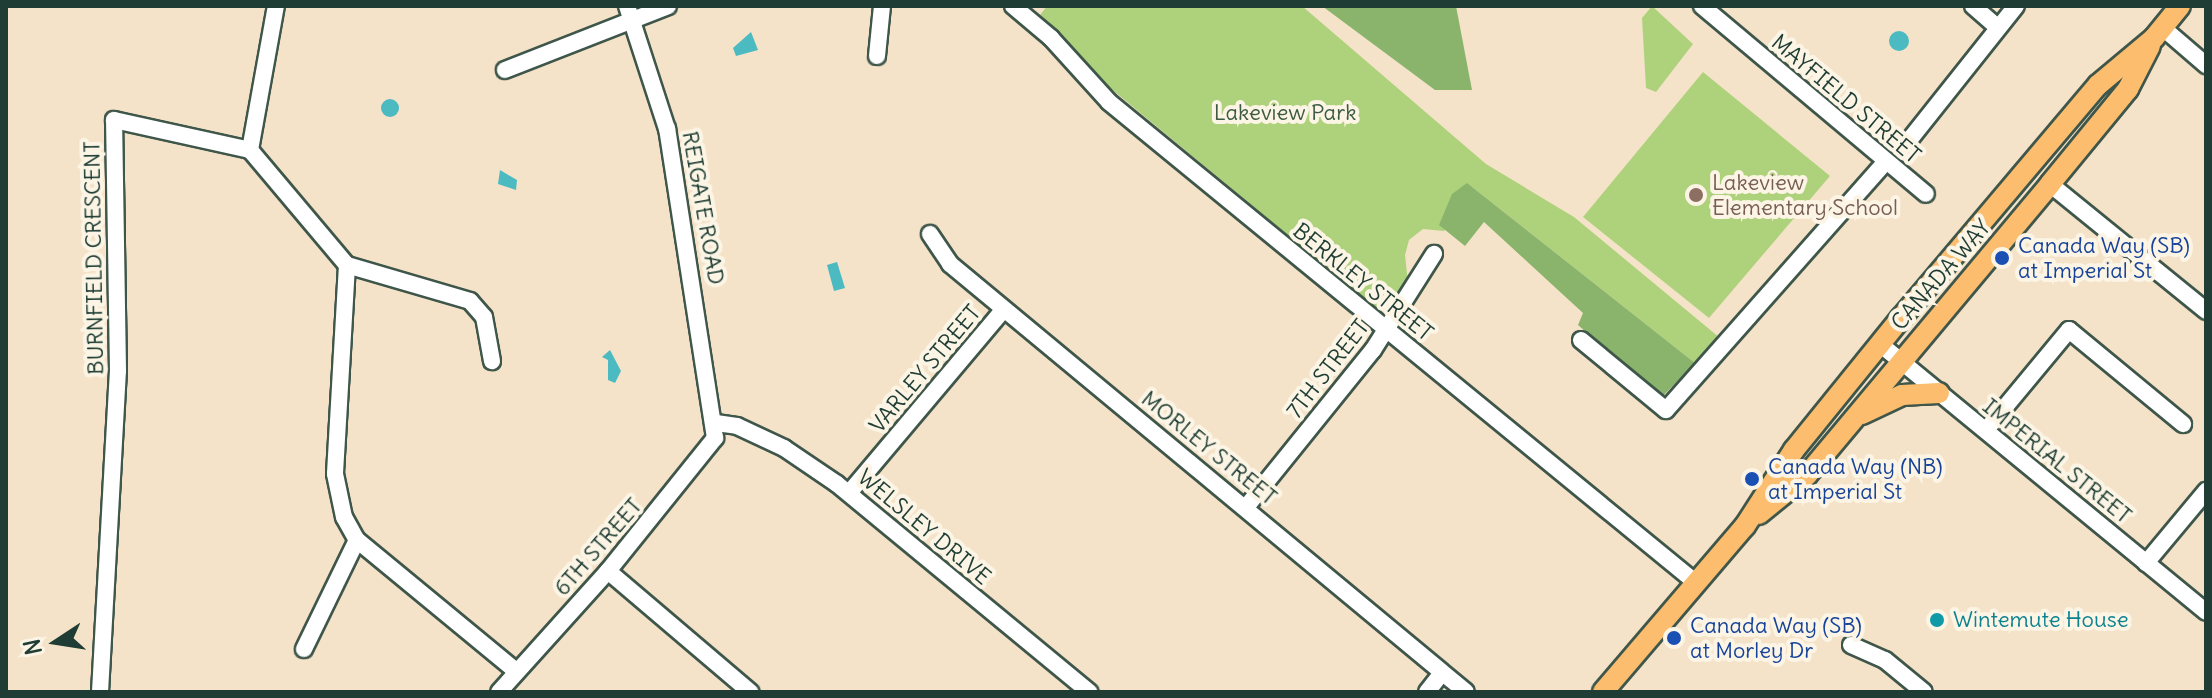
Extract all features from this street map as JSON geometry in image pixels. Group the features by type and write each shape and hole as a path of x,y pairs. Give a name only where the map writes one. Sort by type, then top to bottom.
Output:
{"main road":[{"name":"CANADA WAY","path":"1745,526 1794,450 1880,344 2098,85 2158,33 2180,6"},
{"name":"CANADA WAY","path":"1604,692 1745,526 1807,475 2128,89 2158,33"},
{"path":"1851,420 1902,395 1939,393"}],"street":[{"path":"276,6 250,150 347,265 470,301 484,317 492,361"},
{"path":"505,70 630,12 668,6"},
{"path":"877,56 882,6"},
{"name":"BERKLEY STREET","path":"1013,6 1047,35 1109,102 1695,582"},
{"name":"MAYFIELD STREET","path":"1702,6 1926,194"},
{"path":"1973,6 1998,28"},
{"path":"1907,143 2016,6"},
{"name":"REIGATE ROAD","path":"630,12 667,129 716,423"},
{"path":"2158,33 2206,65"},
{"name":"BURNFIELD CRESCENT","path":"100,692 118,371 114,120 250,150"},
{"path":"1581,340 1666,410 1886,161"},
{"path":"2050,184 2206,311"},
{"name":"MORLEY STREET","path":"930,234 950,264 1003,310 1247,506 1466,692"},
{"name":"7TH STREET","path":"1247,506 1388,329 1434,254"},
{"path":"347,265 335,474 340,506 357,540 516,671"},
{"name":"VARLEY STREET","path":"849,493 1003,310"},
{"path":"1986,430 2069,330 2183,424"},
{"name":"IMPERIAL STREET","path":"1880,344 2206,612"},
{"name":"WELSLEY DRIVE","path":"716,423 737,426 784,448 849,493 1089,692"},
{"name":"6TH STREET","path":"499,692 608,571 706,453 716,423"},
{"path":"2146,563 2206,491"},
{"path":"304,649 357,540"},
{"path":"608,571 750,692"},
{"path":"1851,645 1885,660 1924,692"},
{"path":"1427,692 1442,673"}],"green space":[{"name":"Lakeview Park","path":"1047,6 1302,6 1486,164 1574,217 1720,338 1695,363 1472,187 1444,231 1423,229 1409,240 1405,255 1408,283 1393,303 1377,309 1109,87 1040,15"},
{"path":"1322,6 1456,6 1472,90 1435,90"},
{"path":"1652,6 1693,44 1656,92 1646,88 1642,18"},
{"path":"1703,72 1830,176 1709,318 1583,217"},
{"path":"1467,183 1695,363 1661,398 1578,325 1583,313 1484,222 1465,246 1439,225 1452,194"}],"water":[{"path":"1895,31 1903,31 1909,41 1903,51 1895,51 1889,45 1889,37"},
{"path":"751,32 758,50 736,56 733,48"},
{"path":"390,99 399,108 390,117 381,108"},
{"path":"500,170 517,180 516,190 498,184"},
{"path":"837,262 845,288 834,291 827,265"},
{"path":"610,350 621,371 615,383 608,380 608,360 602,357"}],"place":[{"name":"Lakeview Elementary School","path":"1696,195"},
{"name":"Canada Way (SB) at Imperial St","path":"2002,258"},
{"name":"Canada Way (NB) at Imperial St","path":"1752,479"},
{"name":"Wintemute House","path":"1937,620"},
{"name":"Canada Way (SB) at Morley Dr","path":"1674,638"}]}
